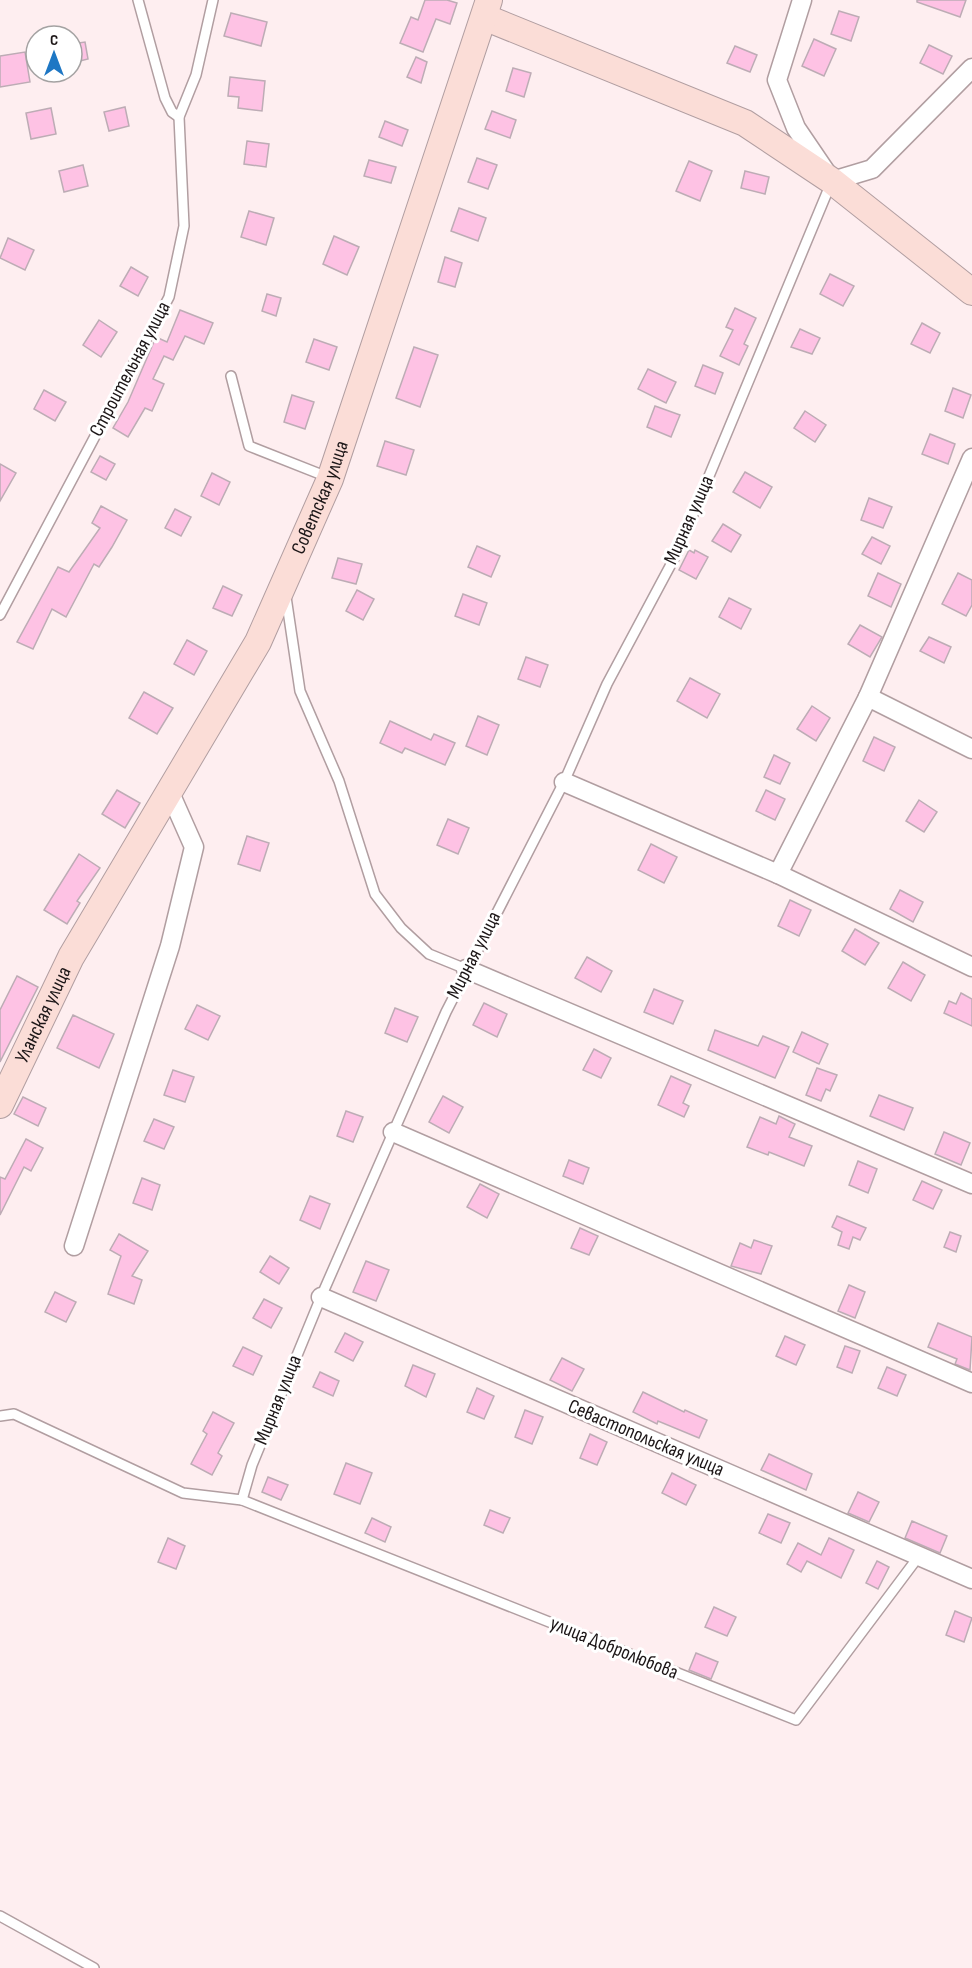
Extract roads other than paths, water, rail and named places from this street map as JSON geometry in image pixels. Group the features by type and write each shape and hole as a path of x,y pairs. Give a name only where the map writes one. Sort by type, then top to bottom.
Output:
{"street":[{"path":"802,0 777,80 796,128 832,181"},
{"path":"487,8 745,123 832,181 972,292"},
{"name":"Советская улица","path":"71,957 258,642 283,580 330,478 487,8"},
{"path":"832,181 872,169 972,68"},
{"path":"778,874 868,697 972,458"},
{"path":"868,697 972,748"},
{"path":"564,782 778,874 972,967"},
{"path":"74,1246 170,946 194,847 170,793"},
{"name":"Уланская улица","path":"0,1105 71,957"},
{"path":"466,969 972,1184"},
{"path":"393,1132 972,1383"},
{"name":"Севастопольская улица","path":"321,1297 972,1579"}],"lane":[{"path":"138,0 165,98 172,112 179,117"},
{"name":"Строительная улица","path":"0,615 169,297 184,226 179,117 196,75 213,0"},
{"name":"Мирная улица","path":"242,1500 252,1465 321,1297 393,1132 466,969 564,782 607,684 677,553 832,181"},
{"path":"231,376 249,446 330,478"},
{"path":"283,580 300,691 339,781 375,894 401,928 429,954 466,969"},
{"path":"0,1416 14,1414 183,1493 242,1500"},
{"name":"улица Добролюбова","path":"242,1500 796,1720 919,1556"},
{"path":"0,1916 94,1968"}]}
